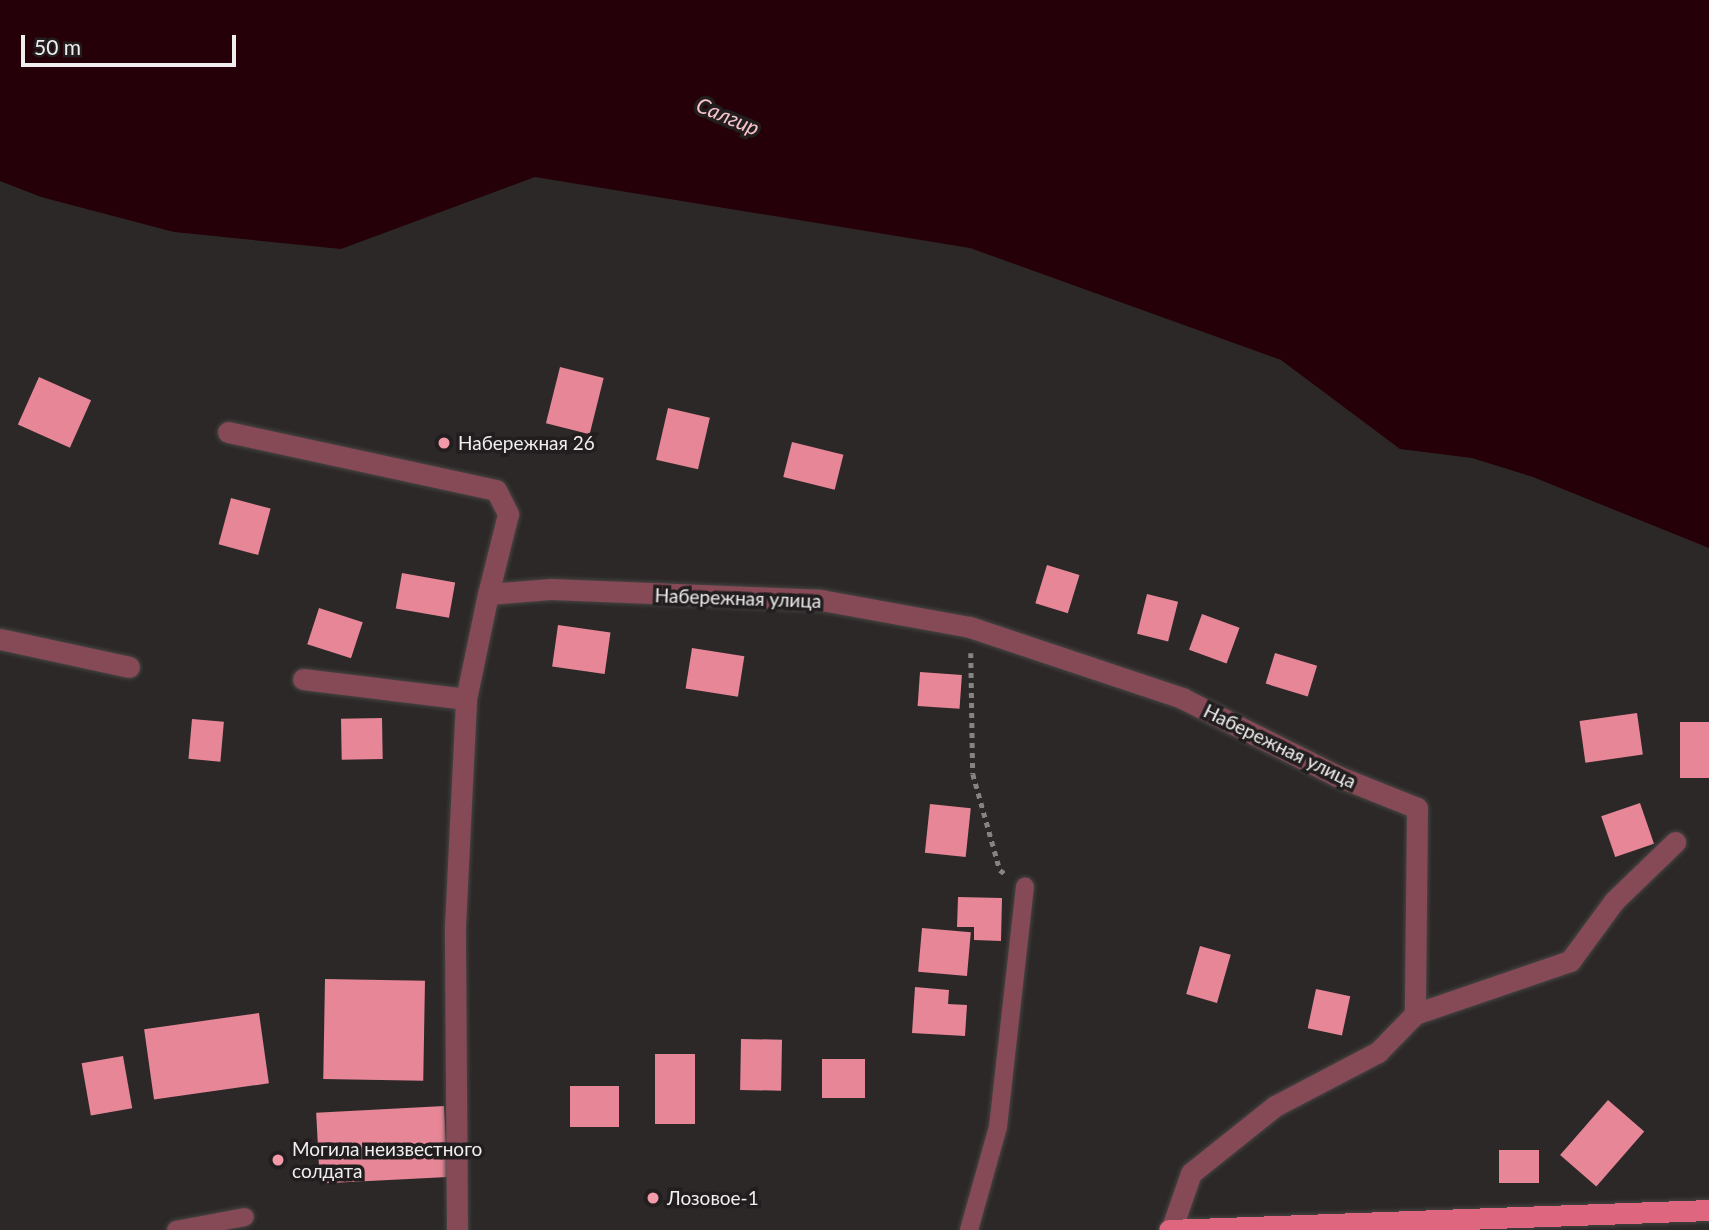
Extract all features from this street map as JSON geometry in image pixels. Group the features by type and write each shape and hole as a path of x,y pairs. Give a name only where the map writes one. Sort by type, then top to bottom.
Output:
{"main road":[{"path":"1170,1230 1709,1210"}],"street":[{"path":"228,432 496,490 508,514 466,699 455,926 457,1230"},
{"name":"Набережная улица","path":"488,594 551,589 821,600 970,627 1182,698 1337,776 1417,808 1415,1014"},
{"path":"0,639 129,667"},
{"path":"303,679 466,699"},
{"path":"1170,1230 1191,1173 1275,1106 1378,1052 1415,1014 1570,961 1614,901 1675,842"}],"lane":[{"path":"969,1230 998,1127 1025,887"},
{"path":"176,1230 245,1217"}],"path":[{"path":"970,627 974,774 1000,870 1025,887"}],"water":[{"name":"Салгир","path":"0,0 1709,0 1709,548 1533,477 1472,458 1400,449 1281,360 970,248 535,177 341,249 174,232 41,197 0,181"}],"building":[{"path":"560,367 604,378 590,434 546,423"},
{"path":"39,377 91,400 70,448 18,425"},
{"path":"668,408 710,418 698,469 656,460"},
{"path":"792,442 843,455 835,490 783,477"},
{"path":"231,498 271,509 258,555 219,544"},
{"path":"1047,565 1080,575 1068,613 1035,603"},
{"path":"402,573 455,582 449,618 396,608"},
{"path":"1147,594 1178,602 1168,642 1137,634"},
{"path":"319,608 363,622 351,658 307,644"},
{"path":"1202,614 1240,628 1227,663 1189,650"},
{"path":"558,625 610,632 605,674 552,667"},
{"path":"692,648 744,656 738,697 686,688"},
{"path":"1275,653 1317,666 1308,696 1266,684"},
{"path":"920,672 962,675 960,709 918,706"},
{"path":"1637,713 1643,755 1585,763 1580,721"},
{"path":"382,718 383,759 342,760 341,719"},
{"path":"192,719 224,722 220,762 189,759"},
{"path":"1680,722 1709,722 1709,778 1680,778"},
{"path":"1640,803 1654,844 1615,857 1601,816"},
{"path":"930,804 971,808 966,857 925,853"},
{"path":"958,897 1002,898 1001,941 974,940 974,927 957,927"},
{"path":"922,928 971,932 967,976 918,972"},
{"path":"1200,946 1231,955 1217,1003 1186,994"},
{"path":"325,979 425,981 423,1081 323,1079"},
{"path":"915,987 949,990 948,1004 967,1005 965,1036 912,1033"},
{"path":"1316,989 1350,996 1342,1035 1308,1028"},
{"path":"259,1013 269,1083 154,1099 144,1029"},
{"path":"741,1039 782,1040 781,1091 740,1090"},
{"path":"655,1054 695,1054 695,1124 655,1124"},
{"path":"123,1056 132,1108 91,1115 82,1063"},
{"path":"822,1059 865,1059 865,1098 822,1098"},
{"path":"570,1086 619,1086 619,1127 570,1127"},
{"path":"1608,1100 1644,1131 1596,1187 1560,1155"},
{"path":"444,1106 448,1177 320,1184 316,1113"},
{"path":"1499,1150 1539,1150 1539,1183 1499,1183"}],"place":[{"name":"Набережная 26","path":"444,443"},
{"name":"Могила неизвестного солдата","path":"278,1160"},
{"name":"Лозовое-1","path":"653,1198"}]}
